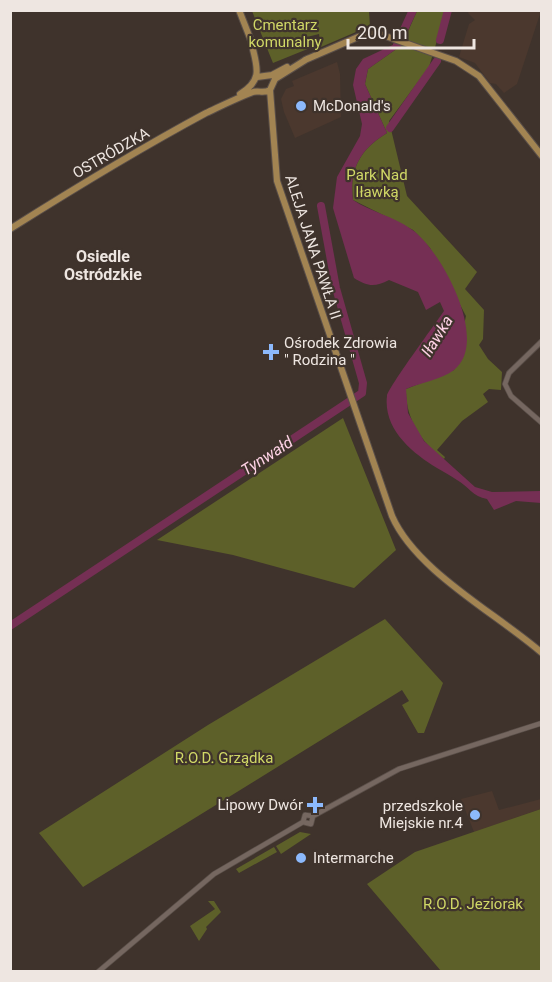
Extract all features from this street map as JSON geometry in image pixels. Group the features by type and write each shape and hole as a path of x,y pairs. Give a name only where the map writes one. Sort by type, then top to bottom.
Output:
{"main road":[{"path":"239,10 271,86"},
{"name":"OSTRÓDZKA","path":"227,103 255,80 266,75 368,34 384,34 472,69 542,156"},
{"path":"251,41 255,80"},
{"name":"OSTRÓDZKA","path":"10,229 119,160 227,103 260,92 307,59"},
{"name":"ALEJA JANA PAWŁA II","path":"255,80 266,99 273,130"},
{"name":"ALEJA JANA PAWŁA II","path":"271,86 277,181 392,516 408,545 428,564 542,653"}],"street":[{"path":"542,341 512,369 505,384 511,396 542,423"},
{"path":"98,972 214,874 303,822 305,815 313,816 399,769 542,723"}],"shaded area":[{"path":"469,11 541,11 517,84 504,93 496,84 490,83 475,63 459,57 469,24 475,20 468,13"},
{"path":"337,62 340,74 341,117 295,138 281,99 286,89 294,86 292,81"},
{"path":"492,791 499,810 541,799 541,809 474,832 461,799"}],"green space":[{"name":"Cmentarz komunalny","path":"252,11 369,11 370,26 321,47 319,34 307,37 310,48 273,63"},
{"name":"Park Nad Iławką","path":"417,11 446,11 429,67 389,121 407,196 477,272 465,289 484,310 483,339 479,345 488,359 502,372 501,390 489,389 483,394 488,402 462,421 437,450 445,457 444,459 428,445 416,428 408,410 406,389 454,370 466,316 430,248 413,230 353,200 352,189 355,170 363,153 387,133 365,84 368,69 402,45"},
{"path":"343,418 396,550 354,588 233,555 157,540"},
{"name":"R.O.D. Grządka","path":"385,619 443,683 424,733 418,733 402,705 409,701 402,690 83,887 39,833 208,725"},
{"name":"R.O.D. Jeziorak","path":"541,809 541,971 441,971 367,884 415,852"},
{"path":"300,832 311,834 281,854 276,846"},
{"path":"274,847 277,852 239,873 236,869"},
{"path":"208,901 214,901 221,912 206,927 199,941 190,926 215,909"}],"water":[{"path":"397,43 402,45 368,69 365,84 387,133 370,146 358,161 353,179 353,200 404,225 423,239 447,274 457,296 467,338 464,356 454,370 406,389 408,413 424,441 475,487 492,492 541,491 541,503 516,501 494,510 487,499 474,494 461,482 418,455 401,439 390,419 387,408 389,391 444,311 440,302 426,310 418,292 389,280 372,285 354,278 333,208 337,177 360,136 362,124 353,85 356,69 363,59"}],"waterway":[{"name":"Iławka","path":"397,45 413,10"},
{"name":"Iławka","path":"440,40 448,10"},
{"name":"Iławka","path":"390,128 437,61"},
{"name":"Tynwałd","path":"10,626 362,393 363,383 336,288 321,206"}],"place":[{"name":"McDonald's","path":"301,106"},
{"name":"Ośrodek Zdrowia \" Rodzina \"","path":"271,352"},
{"name":"Lipowy Dwór","path":"315,805"},
{"name":"przedszkole Miejskie nr.4","path":"475,815"},
{"name":"Intermarche","path":"301,858"}],"district":[{"name":"Osiedle Ostródzkie","path":"103,265"}]}
